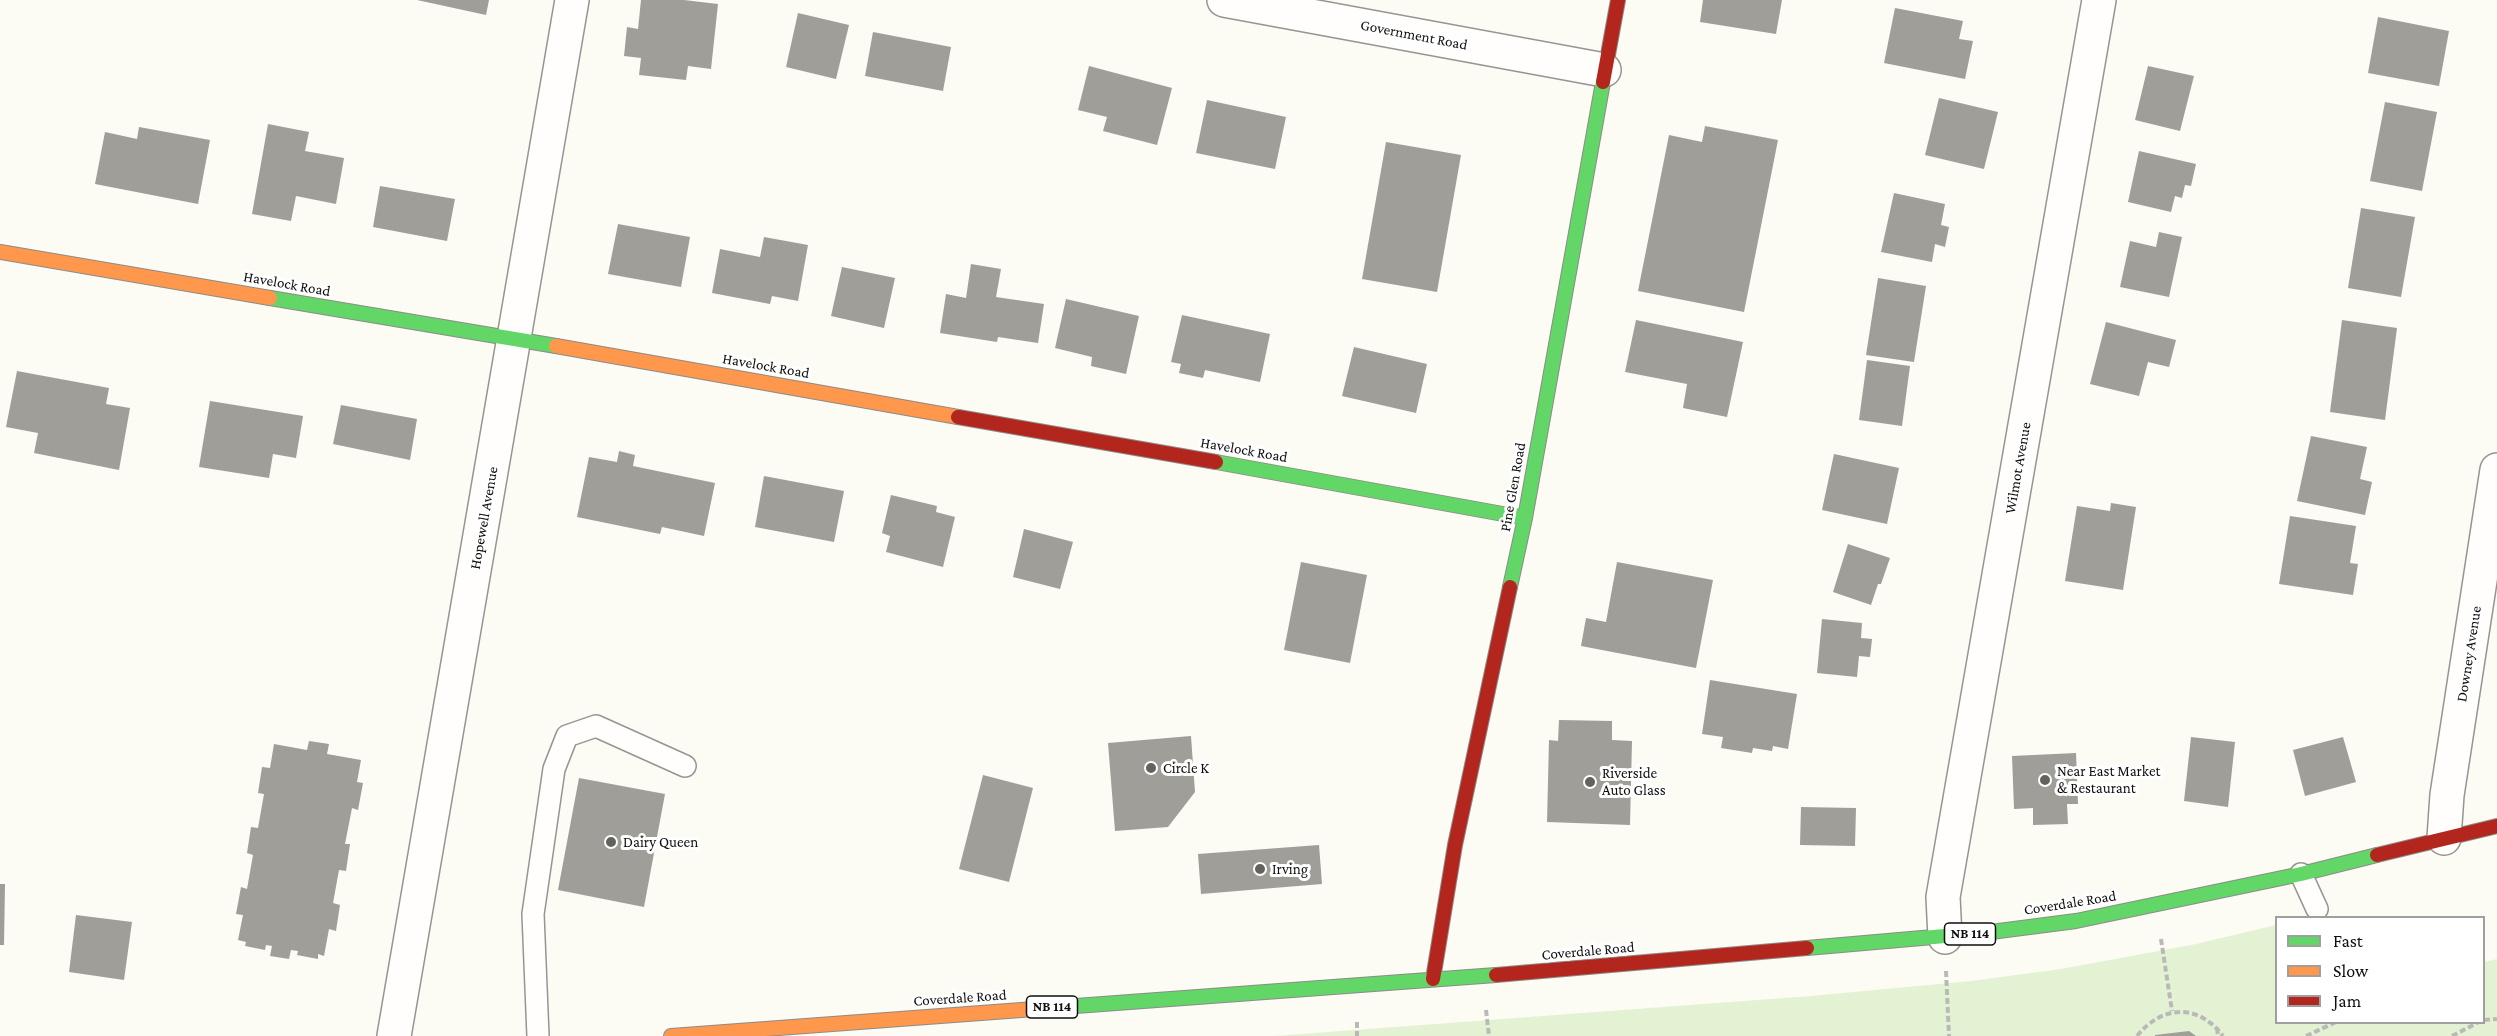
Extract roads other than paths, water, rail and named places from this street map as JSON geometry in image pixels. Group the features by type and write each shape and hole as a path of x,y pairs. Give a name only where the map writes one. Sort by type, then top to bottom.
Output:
{"street":[{"name":"Hopewell Avenue","path":"394,1036 572,0"},
{"name":"Government Road","path":"1224,0 1604,70"},
{"name":"Pine Glen Road","path":"1433,979 1455,845 1525,519 1618,0"},
{"name":"Wilmot Avenue","path":"1945,936 1943,897 2099,0"},
{"name":"Havelock Road","path":"0,252 514,339 1429,499 1525,519"},
{"name":"Downey Avenue","path":"2444,838 2447,795 2497,470"},
{"name":"Coverdale Road","path":"671,1036 1656,962 1945,936 2076,921 2301,874 2497,826"}],"lane":[{"path":"538,1036 533,914 554,769 567,736 596,726 685,766"},
{"path":"2301,874 2317,909"}],"place":[{"name":"Circle K","path":"1151,768"},
{"name":"Near East Market & Restaurant","path":"2045,780"},
{"name":"Riverside Auto Glass","path":"1590,782"},
{"name":"Dairy Queen","path":"611,842"},
{"name":"Irving","path":"1260,869"}]}
